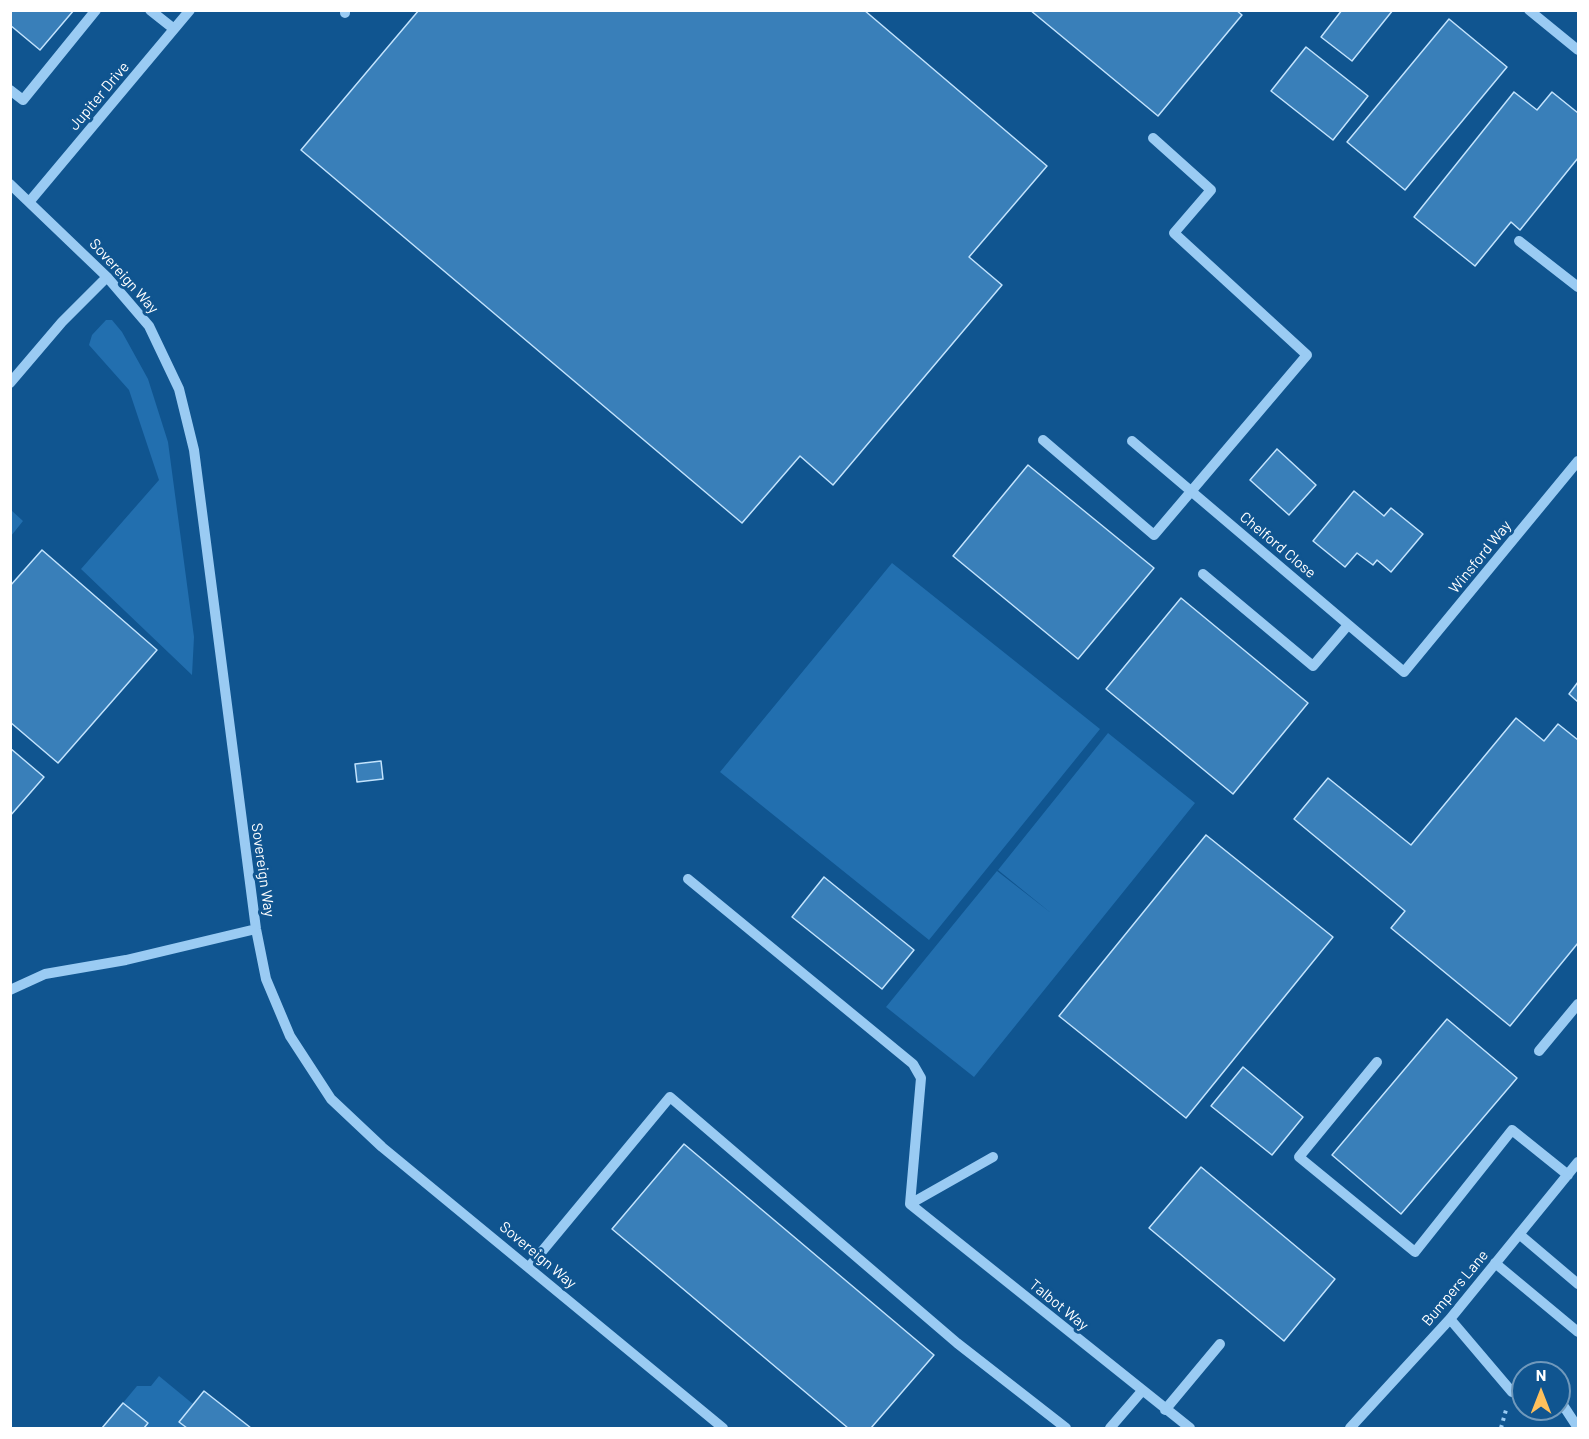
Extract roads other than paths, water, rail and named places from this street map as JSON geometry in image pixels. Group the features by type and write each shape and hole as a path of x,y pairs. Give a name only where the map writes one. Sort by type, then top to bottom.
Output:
{"street":[{"path":"10,90 23,100 96,10"},
{"path":"150,10 174,29"},
{"name":"Jupiter Drive","path":"30,201 190,10"},
{"path":"1528,10 1578,50"},
{"path":"1043,440 1154,535 1192,492 1239,432 1307,355 1174,233 1211,190 1153,138"},
{"name":"Sovereign Way","path":"10,184 107,277 149,326 179,389 194,450 256,929 266,979 290,1036 331,1098 382,1147 723,1428"},
{"path":"1519,241 1578,287"},
{"path":"10,383 62,322 107,277"},
{"name":"Chelford Close","path":"1132,441 1404,672"},
{"name":"Winsford Way","path":"1404,672 1578,461"},
{"path":"1203,574 1313,666 1348,625"},
{"path":"688,879 913,1064 921,1078 910,1204"},
{"path":"10,990 45,974 126,960 256,929"},
{"path":"1539,1051 1578,1004"},
{"path":"1377,1062 1299,1157 1416,1252 1512,1130 1568,1175"},
{"path":"529,1267 670,1096 957,1343 1066,1428"},
{"path":"910,1204 993,1157"},
{"name":"Bumpers Lane","path":"1350,1428 1450,1319 1578,1162"},
{"name":"Talbot Way","path":"910,1204 1190,1428"},
{"path":"1519,1234 1578,1284"},
{"path":"1495,1263 1578,1332"},
{"path":"1450,1319 1511,1391"},
{"path":"1165,1410 1220,1344"},
{"path":"1110,1428 1142,1391"}]}
